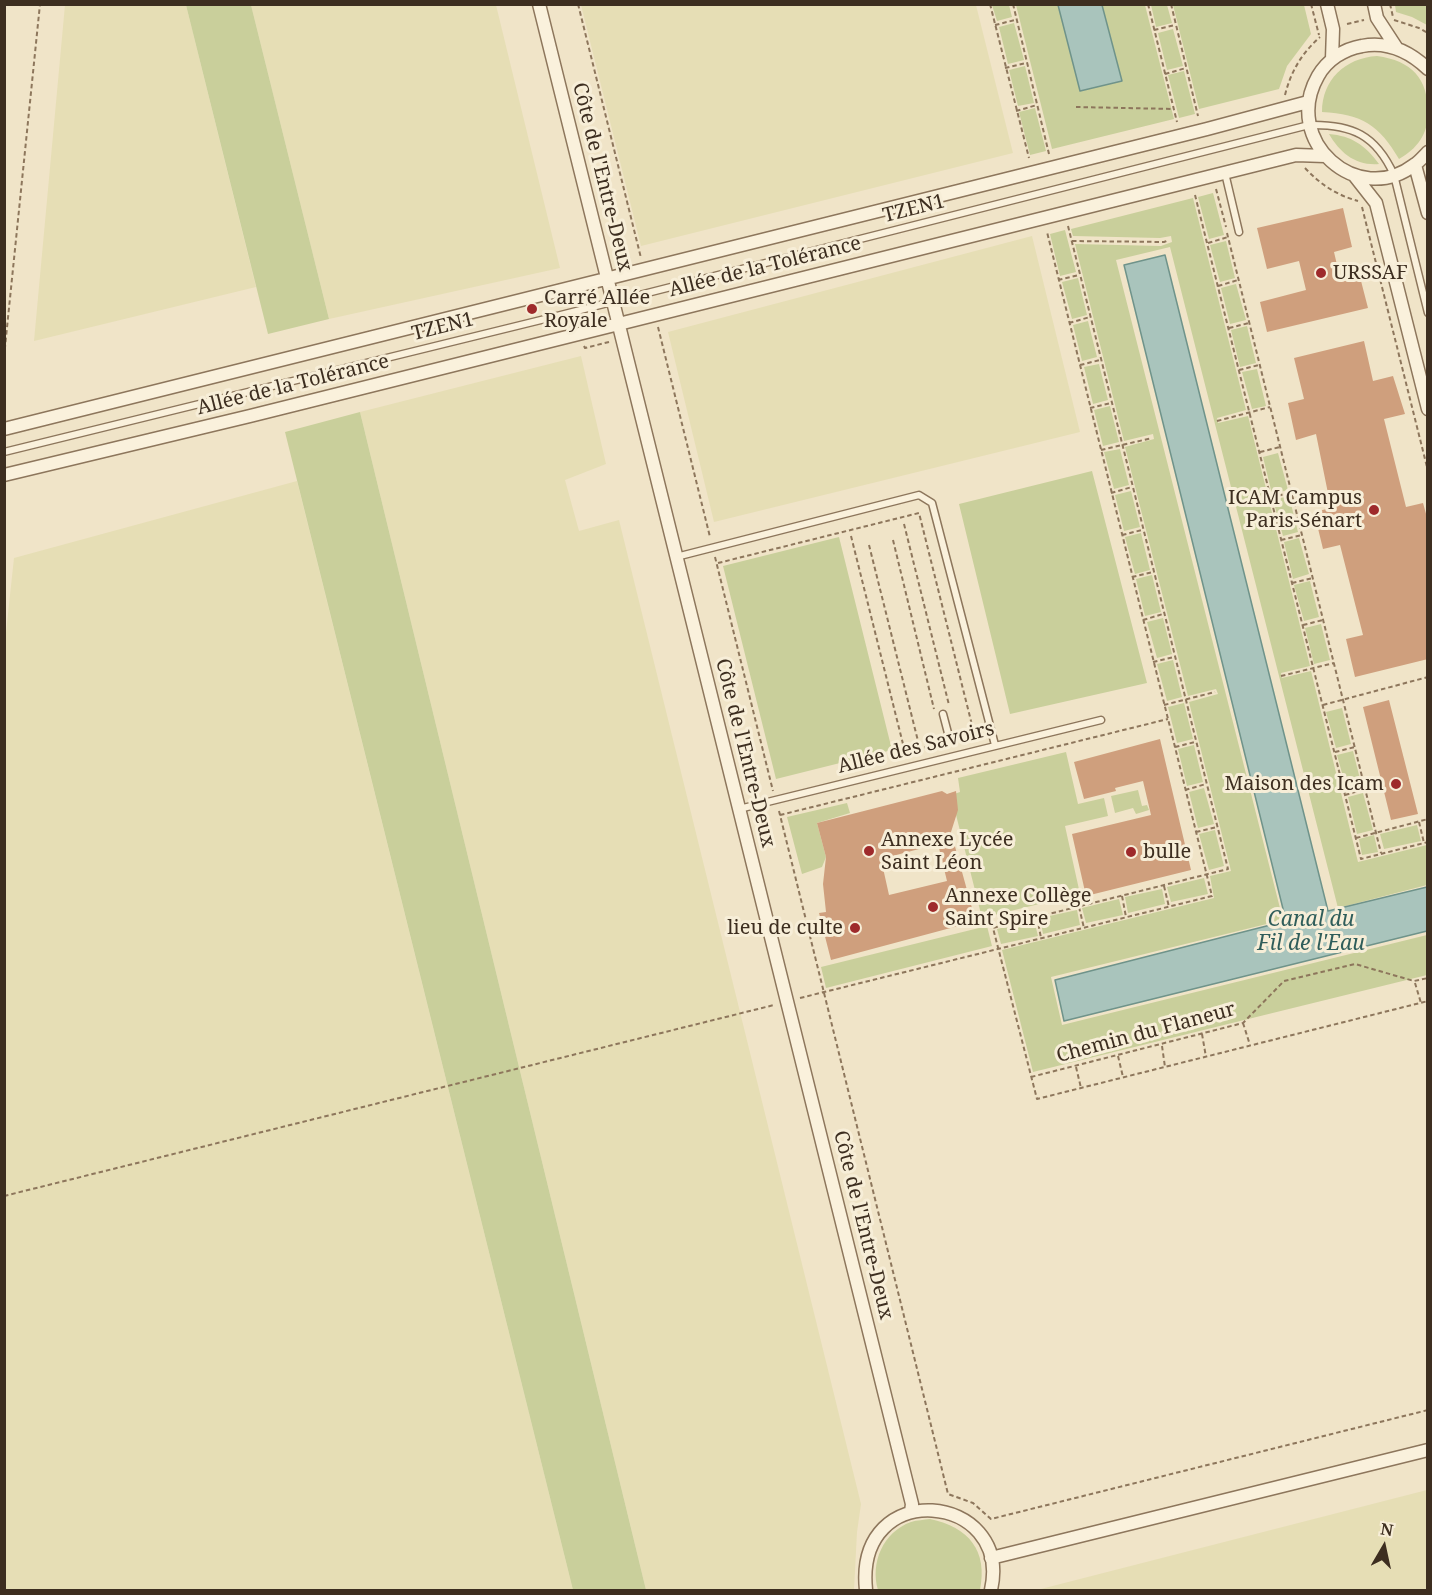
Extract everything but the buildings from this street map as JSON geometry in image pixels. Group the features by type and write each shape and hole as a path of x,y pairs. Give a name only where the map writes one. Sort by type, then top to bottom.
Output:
{"street":[{"name":"Côte de l'Entre-Deux","path":"539,4 912,1504 911,1512"},
{"path":"1327,4 1333,29 1332,59"},
{"path":"1374,4 1377,18 1396,47"},
{"path":"1428,69 1415,57 1396,47 1374,44 1351,48 1332,59 1316,79 1308,102 1309,125 1315,142 1325,156 1338,167 1354,175 1374,178 1394,175 1415,165 1428,152"},
{"name":"Allée de la Tolérance","path":"4,429 1308,102"},
{"name":"Allée de la Tolérance","path":"4,475 1192,182 1222,179 1296,155 1325,156"},
{"path":"1415,165 1428,213"},
{"path":"1354,175 1376,203 1428,409"},
{"path":"992,1558 1428,1450"},
{"path":"866,1590 864,1571 868,1551 878,1534 893,1520 911,1512 932,1509 952,1514 970,1524 983,1539 992,1558 991,1590"}],"lane":[{"name":"TZEN1","path":"4,452 613,302 1309,125 1347,128 1367,137 1379,148 1394,175 1428,313"},
{"path":"1222,179 1239,231"},
{"path":"676,557 919,495 932,503 995,746"},
{"path":"940,715 948,733"},
{"name":"Allée des Savoirs","path":"739,809 1101,720"}],"path":[{"path":"4,357 40,4"},
{"path":"578,4 644,270"},
{"path":"990,4 1028,158 1039,156"},
{"path":"1013,4 1053,167"},
{"path":"1148,4 1177,122"},
{"path":"1171,4 1198,116"},
{"path":"1311,4 1319,38"},
{"path":"1390,4 1394,20"},
{"path":"1377,18 1394,20 1428,33"},
{"path":"995,25 1017,20"},
{"path":"1154,30 1176,25"},
{"path":"1005,68 1027,63"},
{"path":"1165,74 1186,68"},
{"path":"1016,111 1038,105"},
{"path":"1076,107 1174,109"},
{"path":"1216,189 1222,179"},
{"path":"1222,179 1216,189 1381,853"},
{"path":"1192,182 1361,859 1426,842 1419,821"},
{"path":"1360,202 1428,471"},
{"path":"1065,213 1228,869 993,928 1037,1099 1428,1001"},
{"path":"4,1196 1212,896 1058,280 1047,232 1057,229"},
{"path":"1207,243 1228,237"},
{"path":"1072,241 1164,242 1169,240"},
{"path":"1058,280 1080,274"},
{"path":"1218,286 1239,280"},
{"path":"655,315 948,1494 973,1503 992,1519 1428,1410"},
{"path":"1069,322 1091,317"},
{"path":"1229,328 1250,323"},
{"path":"1080,365 1101,360"},
{"path":"1239,370 1260,365"},
{"path":"1090,408 1112,402"},
{"path":"1217,421 1270,407"},
{"path":"1101,450 1152,438"},
{"path":"1260,452 1280,447"},
{"path":"1111,492 1133,487"},
{"path":"1271,498 1292,492"},
{"path":"717,563 918,513 975,736 895,754"},
{"path":"904,524 951,712"},
{"path":"1122,535 1143,529"},
{"path":"1281,540 1302,534"},
{"path":"851,536 905,752"},
{"path":"893,540 940,715"},
{"path":"869,545 920,749"},
{"path":"1132,577 1154,571"},
{"path":"1292,583 1312,578"},
{"path":"1143,620 1164,614"},
{"path":"1303,625 1323,620"},
{"path":"1153,662 1175,657"},
{"path":"1281,676 1334,663"},
{"path":"1323,705 1428,677"},
{"path":"1164,705 1215,692"},
{"path":"780,815 1168,719"},
{"path":"956,734 957,740"},
{"path":"941,738 942,744"},
{"path":"1175,747 1196,741"},
{"path":"1335,752 1355,747"},
{"path":"1185,790 1207,784"},
{"path":"1345,795 1365,789"},
{"path":"1356,838 1428,819"},
{"path":"1196,832 1218,827"},
{"path":"1164,885 1169,907"},
{"path":"1122,896 1126,917"},
{"path":"1079,906 1084,928"},
{"path":"1037,916 1041,938"},
{"name":"Chemin du Flaneur","path":"1031,1077 1244,1023 1284,981 1355,964 1414,981 1428,978"},
{"path":"1414,981 1421,1003"},
{"path":"1244,1023 1250,1046"},
{"path":"1202,1034 1206,1057"},
{"path":"1162,1045 1165,1067"},
{"path":"1118,1056 1123,1077"},
{"path":"1076,1066 1081,1088"}],"shaded area":[{"path":"65,5 186,5 256,287 34,341"},
{"path":"251,5 496,5 560,268 329,319"},
{"path":"581,5 976,5 1013,153 641,246"},
{"path":"1032,236 1080,432 714,522 668,332"},
{"path":"581,356 606,464 565,480 579,531 619,520 861,1504 854,1590 646,1590 360,412"},
{"path":"297,481 573,1590 5,1590 4,651 14,558"},
{"path":"1427,1490 1427,1590 1037,1590"}],"green space":[{"path":"186,5 251,5 329,319 268,334"},
{"path":"992,5 1009,5 1012,17 997,21"},
{"path":"1016,5 1058,5 1080,91 1122,81 1102,5 1145,5 1174,119 1052,149"},
{"path":"1151,5 1167,5 1172,23 1156,27"},
{"path":"1173,5 1304,5 1311,34 1287,66 1279,89 1199,109"},
{"path":"1395,5 1427,5 1427,25 1396,12"},
{"path":"1014,23 1024,60 1008,64 999,27"},
{"path":"1173,29 1183,66 1167,70 1158,33"},
{"path":"1377,56 1389,58 1409,67 1416,73 1425,90 1428,113 1424,134 1411,151 1399,159 1392,147 1368,124 1348,115 1322,112 1326,90 1338,73 1355,61"},
{"path":"1025,66 1034,103 1018,106 1009,70"},
{"path":"1184,71 1195,114 1179,118 1168,75"},
{"path":"1035,108 1046,151 1030,155 1019,112"},
{"path":"1329,134 1351,139 1369,152 1379,164 1363,163 1350,157 1338,147"},
{"path":"1213,193 1224,235 1209,239 1198,197"},
{"path":"1193,198 1246,410 1217,418 1218,423 1248,416 1310,666 1281,673 1282,678 1311,671 1358,862 1427,845 1427,885 1338,908 1170,247 1116,260 1283,920 1051,977 1062,1025 1427,935 1427,975 1033,1072 1002,950 1214,898 1210,876 1231,871 1189,702 1218,694 1216,689 1188,696 1125,447 1154,439 1153,434 1124,441 1075,244 1161,246 1172,242 1171,236 1160,238 1073,236 1071,229"},
{"path":"1065,230 1076,272 1060,276 1050,234"},
{"path":"1226,241 1235,278 1220,282 1210,245"},
{"path":"1078,278 1087,315 1072,319 1062,282"},
{"path":"1236,284 1246,320 1230,324 1221,288"},
{"path":"1088,321 1097,357 1082,361 1073,325"},
{"path":"1247,326 1256,363 1240,367 1231,330"},
{"path":"1099,364 1108,400 1093,404 1084,367"},
{"path":"1257,369 1266,406 1252,409 1242,372"},
{"path":"1110,406 1119,442 1103,446 1094,410"},
{"path":"360,412 646,1590 573,1590 285,432"},
{"path":"1120,449 1129,485 1114,489 1104,452"},
{"path":"1278,453 1288,490 1272,494 1263,457"},
{"path":"1092,471 1147,683 1010,714 959,504"},
{"path":"1131,491 1140,527 1124,531 1115,495"},
{"path":"1289,496 1298,532 1283,536 1273,500"},
{"path":"1141,533 1150,570 1135,574 1125,537"},
{"path":"839,537 892,750 776,779 723,566"},
{"path":"1299,538 1309,574 1293,579 1284,542"},
{"path":"1152,575 1161,612 1145,616 1136,579"},
{"path":"1310,581 1319,617 1304,621 1294,585"},
{"path":"1163,618 1172,654 1157,658 1147,622"},
{"path":"1321,624 1330,660 1314,664 1305,628"},
{"path":"1173,660 1182,697 1167,701 1157,664"},
{"path":"1184,703 1193,739 1177,743 1168,707"},
{"path":"1342,708 1351,744 1336,748 1326,712"},
{"path":"1194,745 1203,782 1187,786 1178,749"},
{"path":"1353,751 1362,787 1347,791 1337,755"},
{"path":"1066,752 1078,804 1104,798 1108,816 1065,826 1080,894 982,918 951,795 960,792 958,778"},
{"path":"1204,788 1214,824 1198,828 1189,792"},
{"path":"1138,790 1142,806 1147,805 1149,810 1136,814 1133,808 1115,813 1111,796"},
{"path":"1363,793 1373,830 1357,834 1348,797"},
{"path":"847,803 850,813 817,823 826,857 822,867 802,874 787,817"},
{"path":"1417,825 1421,841 1384,849 1380,834"},
{"path":"1215,830 1224,866 1209,870 1199,834"},
{"path":"1374,835 1378,852 1362,855 1359,839"},
{"path":"1204,878 1208,894 1171,902 1167,887"},
{"path":"1162,889 1165,904 1128,913 1125,897"},
{"path":"1119,899 1123,915 1086,923 1082,908"},
{"path":"1077,910 1080,925 1043,934 1040,918"},
{"path":"1034,920 1038,936 1001,944 997,929"},
{"path":"987,926 992,946 826,988 821,967"},
{"path":"930,1519 955,1528 973,1543 981,1564 980,1590 878,1590 876,1569 886,1541 901,1527 913,1521"}],"water":[{"path":"1058,5 1102,5 1122,81 1080,91"},
{"name":"Canal du Fil de l'Eau","path":"1165,255 1328,911 1427,887 1427,931 1064,1021 1055,980 1286,921 1124,265"}],"place":[{"name":"URSSAF","path":"1321,273"},
{"name":"Carré Allée Royale","path":"532,309"},
{"name":"ICAM Campus Paris-Sénart","path":"1374,510"},
{"name":"Maison des Icam","path":"1396,784"},
{"name":"Annexe Lycée Saint Léon","path":"869,851"},
{"name":"bulle","path":"1131,852"},
{"name":"Annexe Collège Saint Spire","path":"933,907"},
{"name":"lieu de culte","path":"855,928"}]}
